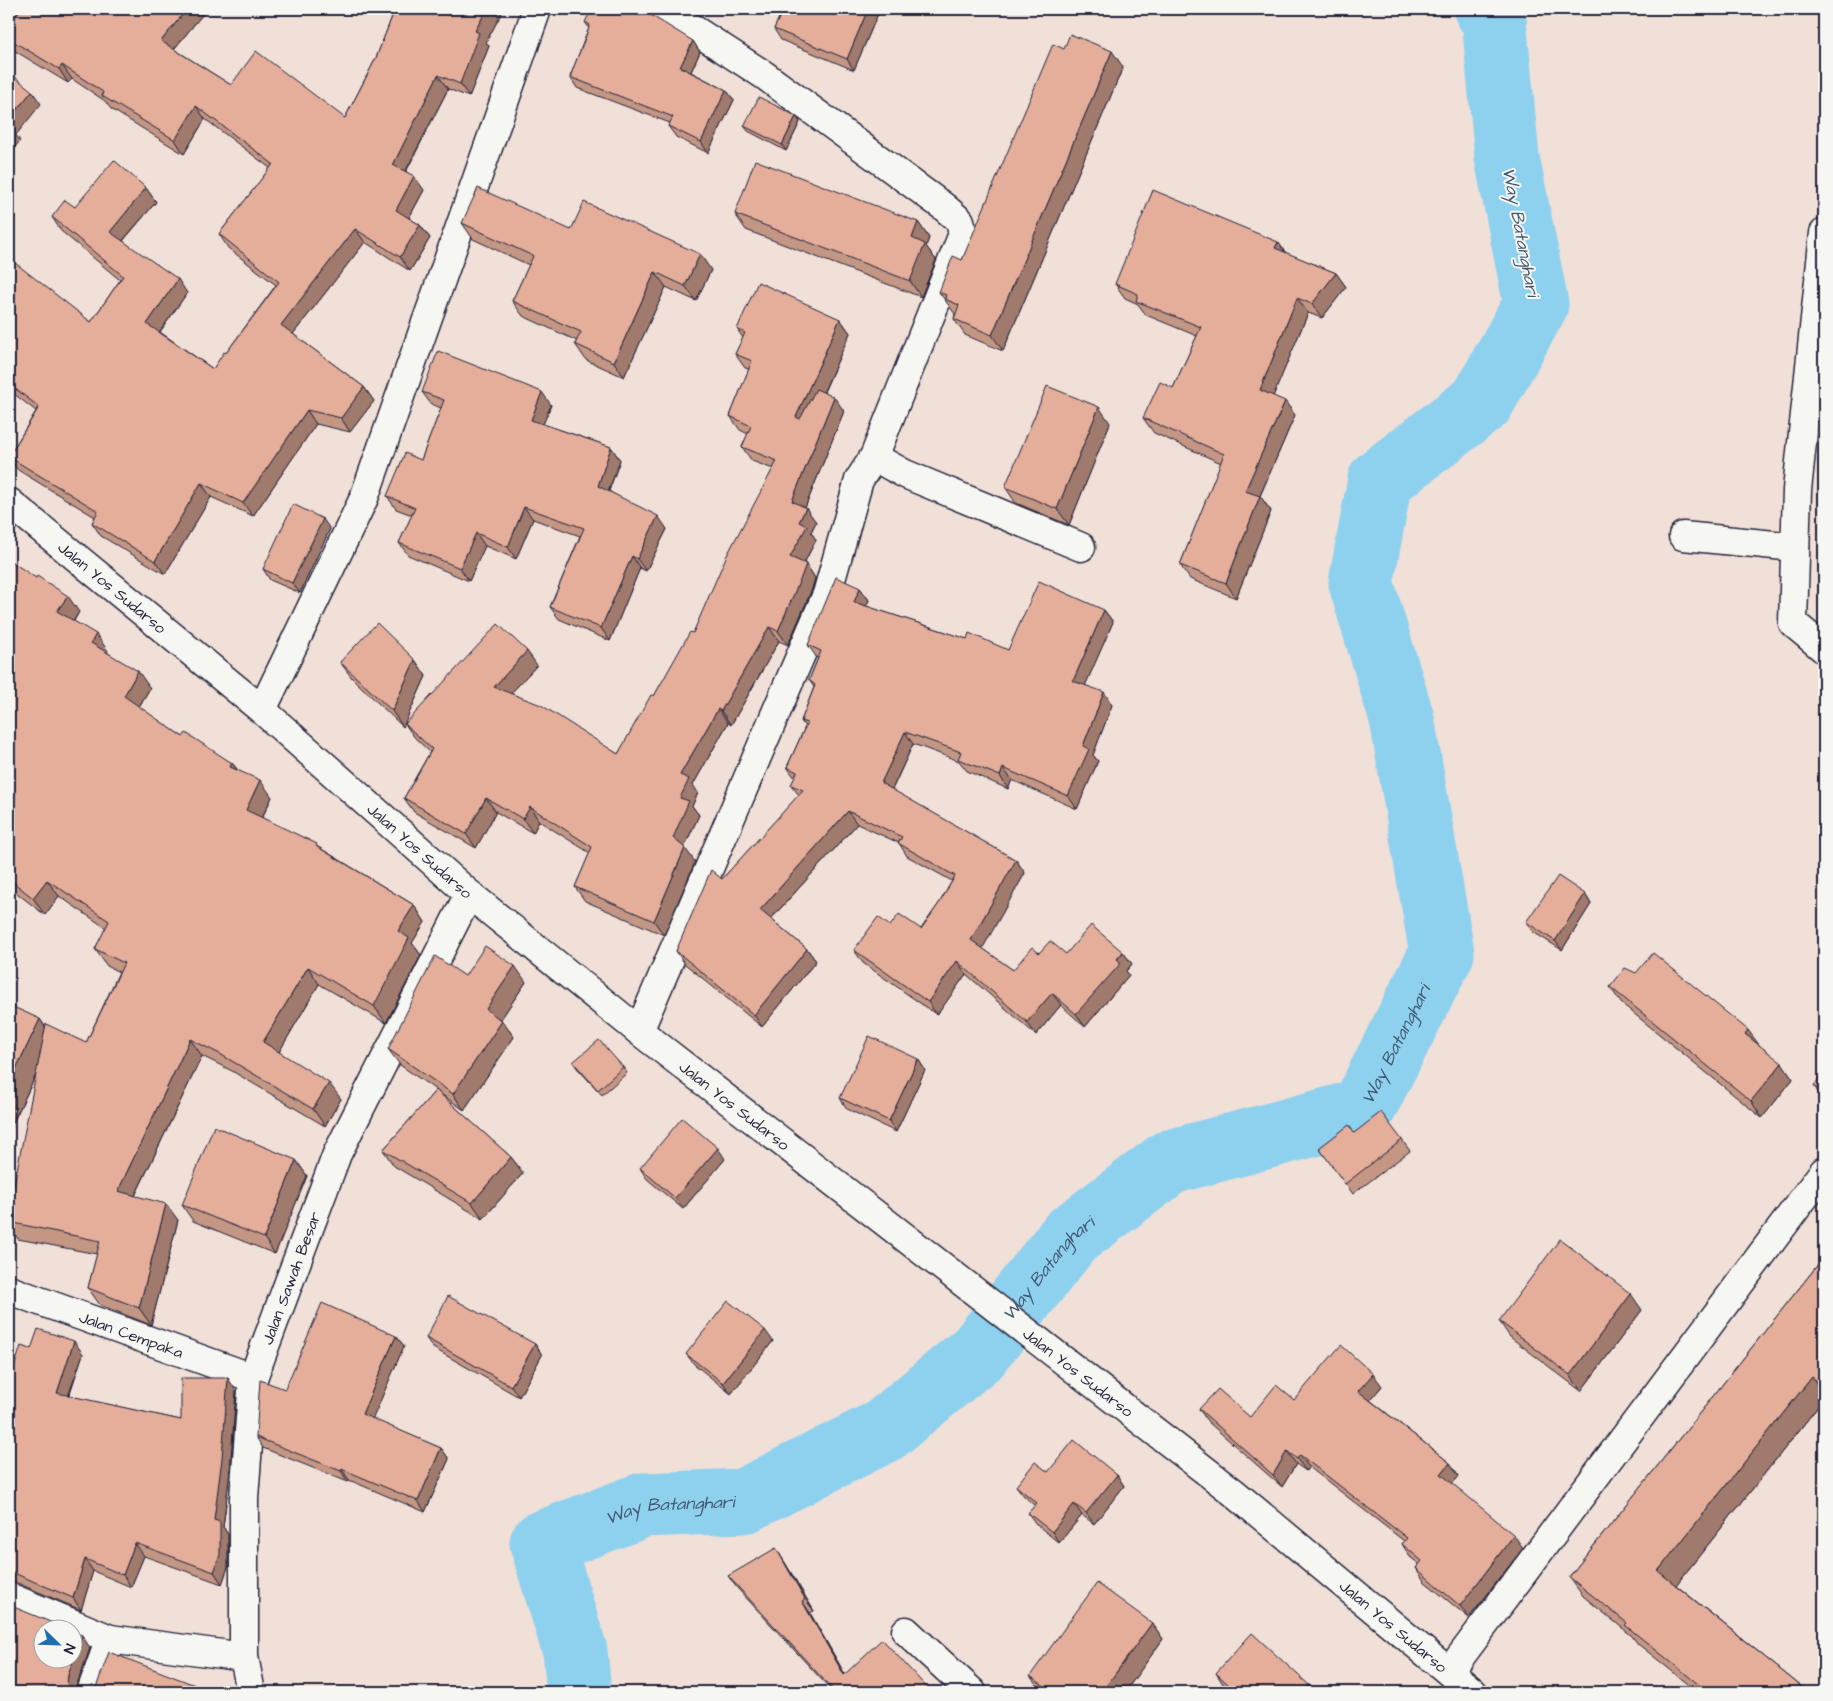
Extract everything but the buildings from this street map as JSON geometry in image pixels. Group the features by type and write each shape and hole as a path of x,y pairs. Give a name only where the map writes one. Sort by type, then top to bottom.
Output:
{"street":[{"path":"262,710 364,498 537,9"},
{"path":"639,1031 827,594 859,480 874,457 963,234 960,221 944,207 764,75 662,9"},
{"path":"1824,234 1797,490 1793,624 1824,649"},
{"path":"874,457 905,474 1081,547"},
{"name":"Jalan Yos Sudarso","path":"9,502 262,710 469,894 639,1031 1232,1492 1473,1692"},
{"path":"1683,536 1795,548"},
{"name":"Jalan Sawah Besar","path":"251,1692 244,1657 244,1498 253,1378 337,1154 469,894"},
{"path":"1450,1672 1824,1171"},
{"name":"Jalan Cempaka","path":"9,1290 253,1378"},
{"path":"9,1597 110,1639 244,1657"},
{"path":"906,1631 972,1692"},
{"path":"91,1692 110,1639"}],"waterway":[{"name":"Way Batanghari","path":"579,1692 575,1651 542,1543 643,1505 744,1501 885,1430 979,1352 1071,1236 1170,1162 1362,1111 1442,953 1402,719 1361,583 1380,480 1482,402 1536,304 1507,158 1494,20 1486,9"}]}
